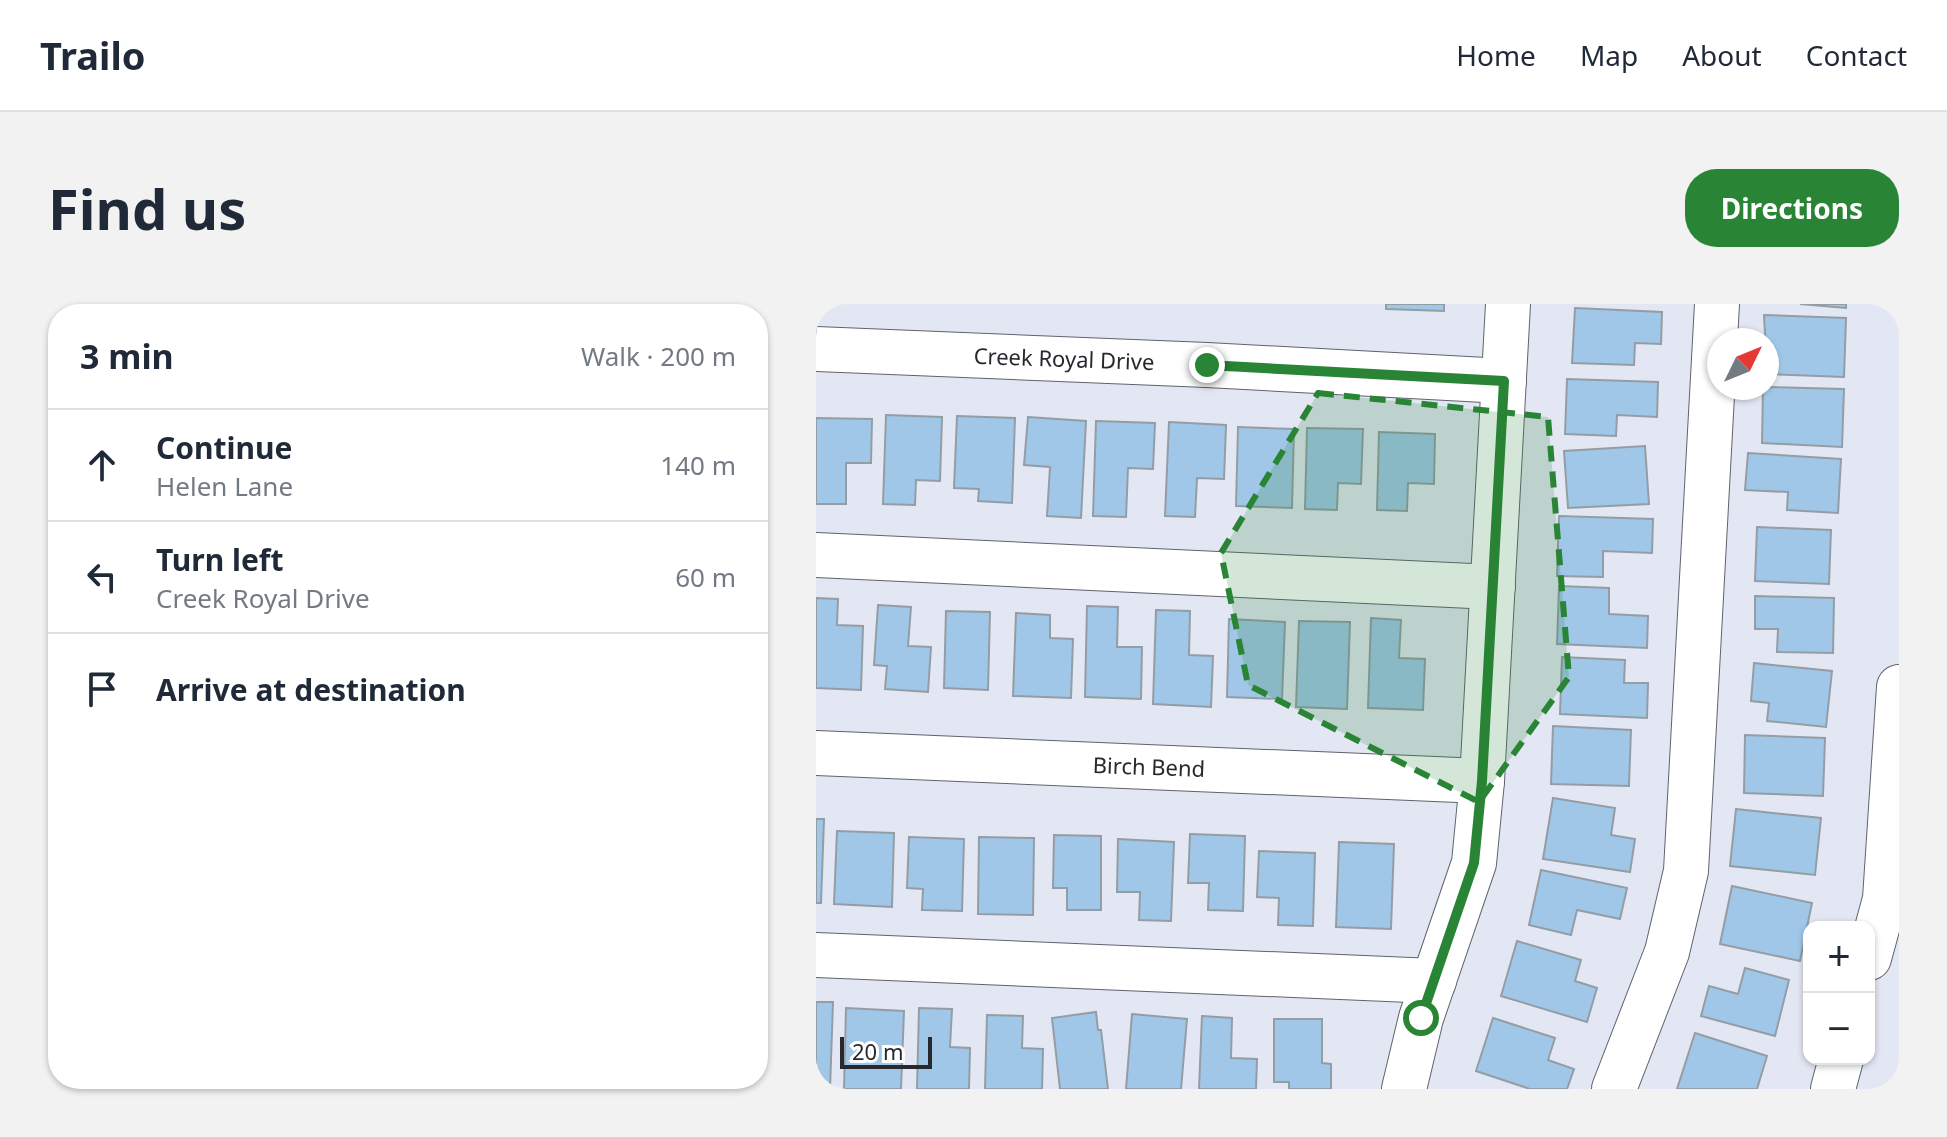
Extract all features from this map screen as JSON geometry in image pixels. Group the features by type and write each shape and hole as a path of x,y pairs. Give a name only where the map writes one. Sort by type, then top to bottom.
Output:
{"street":[{"path":"1404,1089 1421,1018 1474,863 1482,781 1508,304"},
{"path":"1614,1089 1667,952 1686,871 1717,304"},
{"name":"Creek Royal Drive","path":"816,349 1504,381"},
{"path":"816,555 1493,587"},
{"path":"1875,936 1885,899 1899,687"},
{"name":"Birch Bend","path":"816,753 1482,781"},
{"path":"816,955 1434,981"},
{"path":"1833,1089 1839,1065"}],"highlighted area":[{"path":"1318,393 1548,417 1569,677 1479,802 1248,685 1221,553"}],"building":[{"path":"1386,304 1444,304 1444,311 1386,309"},
{"path":"1800,304 1846,304 1846,308"},
{"path":"1575,308 1662,312 1661,344 1635,343 1634,365 1572,363"},
{"path":"1764,315 1846,318 1844,377 1779,374 1779,328 1765,328"},
{"path":"1567,379 1658,382 1657,417 1617,415 1616,436 1565,434"},
{"path":"1779,387 1844,389 1842,447 1762,443 1763,400 1779,400"},
{"path":"886,415 942,417 940,481 916,480 915,505 883,504"},
{"path":"957,416 1015,418 1012,503 978,501 979,489 954,488"},
{"path":"1028,417 1086,421 1081,518 1047,516 1050,467 1024,465"},
{"path":"816,418 872,419 871,463 846,463 846,504 816,504"},
{"path":"1096,421 1155,423 1153,469 1128,468 1126,517 1093,516"},
{"path":"1169,422 1226,425 1224,479 1197,478 1195,517 1165,516"},
{"path":"1238,427 1294,429 1292,508 1236,506"},
{"path":"1307,428 1363,429 1361,484 1338,483 1337,510 1305,509"},
{"path":"1379,432 1435,434 1434,484 1408,483 1407,511 1377,510"},
{"path":"1645,446 1649,504 1568,508 1564,451"},
{"path":"1748,453 1841,459 1838,513 1787,510 1788,492 1745,490"},
{"path":"1559,516 1653,519 1652,553 1603,551 1603,577 1557,576"},
{"path":"1757,527 1831,530 1829,584 1755,581"},
{"path":"1559,586 1609,588 1609,614 1648,616 1647,648 1557,644"},
{"path":"1755,596 1834,598 1833,653 1777,652 1778,629 1755,629"},
{"path":"816,598 838,599 837,625 863,626 861,690 816,688"},
{"path":"878,605 911,607 908,646 931,647 928,692 885,689 887,666 874,665"},
{"path":"1087,606 1118,607 1117,647 1142,647 1141,699 1085,697"},
{"path":"1156,610 1190,611 1189,655 1213,656 1211,707 1153,704"},
{"path":"946,611 990,612 988,690 944,688"},
{"path":"1016,613 1050,615 1050,638 1073,639 1071,698 1013,696"},
{"path":"1371,618 1401,620 1399,658 1425,659 1423,710 1368,708"},
{"path":"1229,619 1285,622 1282,699 1227,697"},
{"path":"1299,621 1350,622 1347,709 1296,707"},
{"path":"1562,657 1625,660 1624,683 1648,683 1647,718 1560,714"},
{"path":"1754,663 1832,671 1826,727 1767,721 1769,703 1751,701"},
{"path":"1553,726 1631,730 1629,786 1551,784"},
{"path":"1745,735 1825,738 1823,796 1744,793"},
{"path":"1553,798 1615,808 1611,835 1635,839 1630,872 1543,859"},
{"path":"1736,809 1821,818 1815,875 1730,866"},
{"path":"816,819 824,819 821,903 816,903"},
{"path":"837,831 894,833 892,907 834,904"},
{"path":"1190,834 1245,836 1243,911 1208,910 1209,883 1188,883"},
{"path":"1054,835 1101,836 1101,910 1067,910 1067,888 1053,888"},
{"path":"909,837 964,839 962,911 922,910 923,889 907,888"},
{"path":"979,837 1034,838 1033,915 978,914"},
{"path":"1118,839 1174,842 1171,921 1139,920 1140,892 1117,892"},
{"path":"1339,842 1394,844 1391,929 1336,927"},
{"path":"1259,851 1315,853 1313,926 1278,925 1279,898 1257,897"},
{"path":"1541,870 1627,888 1620,919 1577,910 1571,935 1529,925"},
{"path":"1732,886 1812,903 1808,921 1803,921 1800,961 1720,944"},
{"path":"1517,941 1581,960 1575,981 1597,988 1587,1022 1501,996"},
{"path":"1745,968 1789,980 1775,1036 1701,1016 1709,986 1738,994"},
{"path":"816,1002 833,1002 830,1089 816,1089"},
{"path":"846,1008 904,1011 901,1089 844,1089"},
{"path":"919,1008 952,1009 950,1047 970,1048 969,1089 917,1089"},
{"path":"1096,1012 1108,1089 1060,1089 1052,1018"},
{"path":"1132,1014 1187,1019 1181,1089 1126,1089"},
{"path":"987,1015 1023,1016 1022,1048 1043,1049 1042,1089 985,1089"},
{"path":"1202,1016 1232,1018 1231,1058 1257,1059 1256,1089 1199,1089"},
{"path":"1493,1018 1555,1038 1548,1060 1574,1069 1567,1089 1530,1089 1476,1071"},
{"path":"1274,1019 1322,1019 1322,1063 1331,1064 1331,1089 1289,1089 1289,1082 1274,1082"},
{"path":"1695,1033 1767,1056 1757,1089 1677,1089"}],"route":[{"path":"1207,365 1504,381 1482,781 1474,863 1421,1018"}]}
